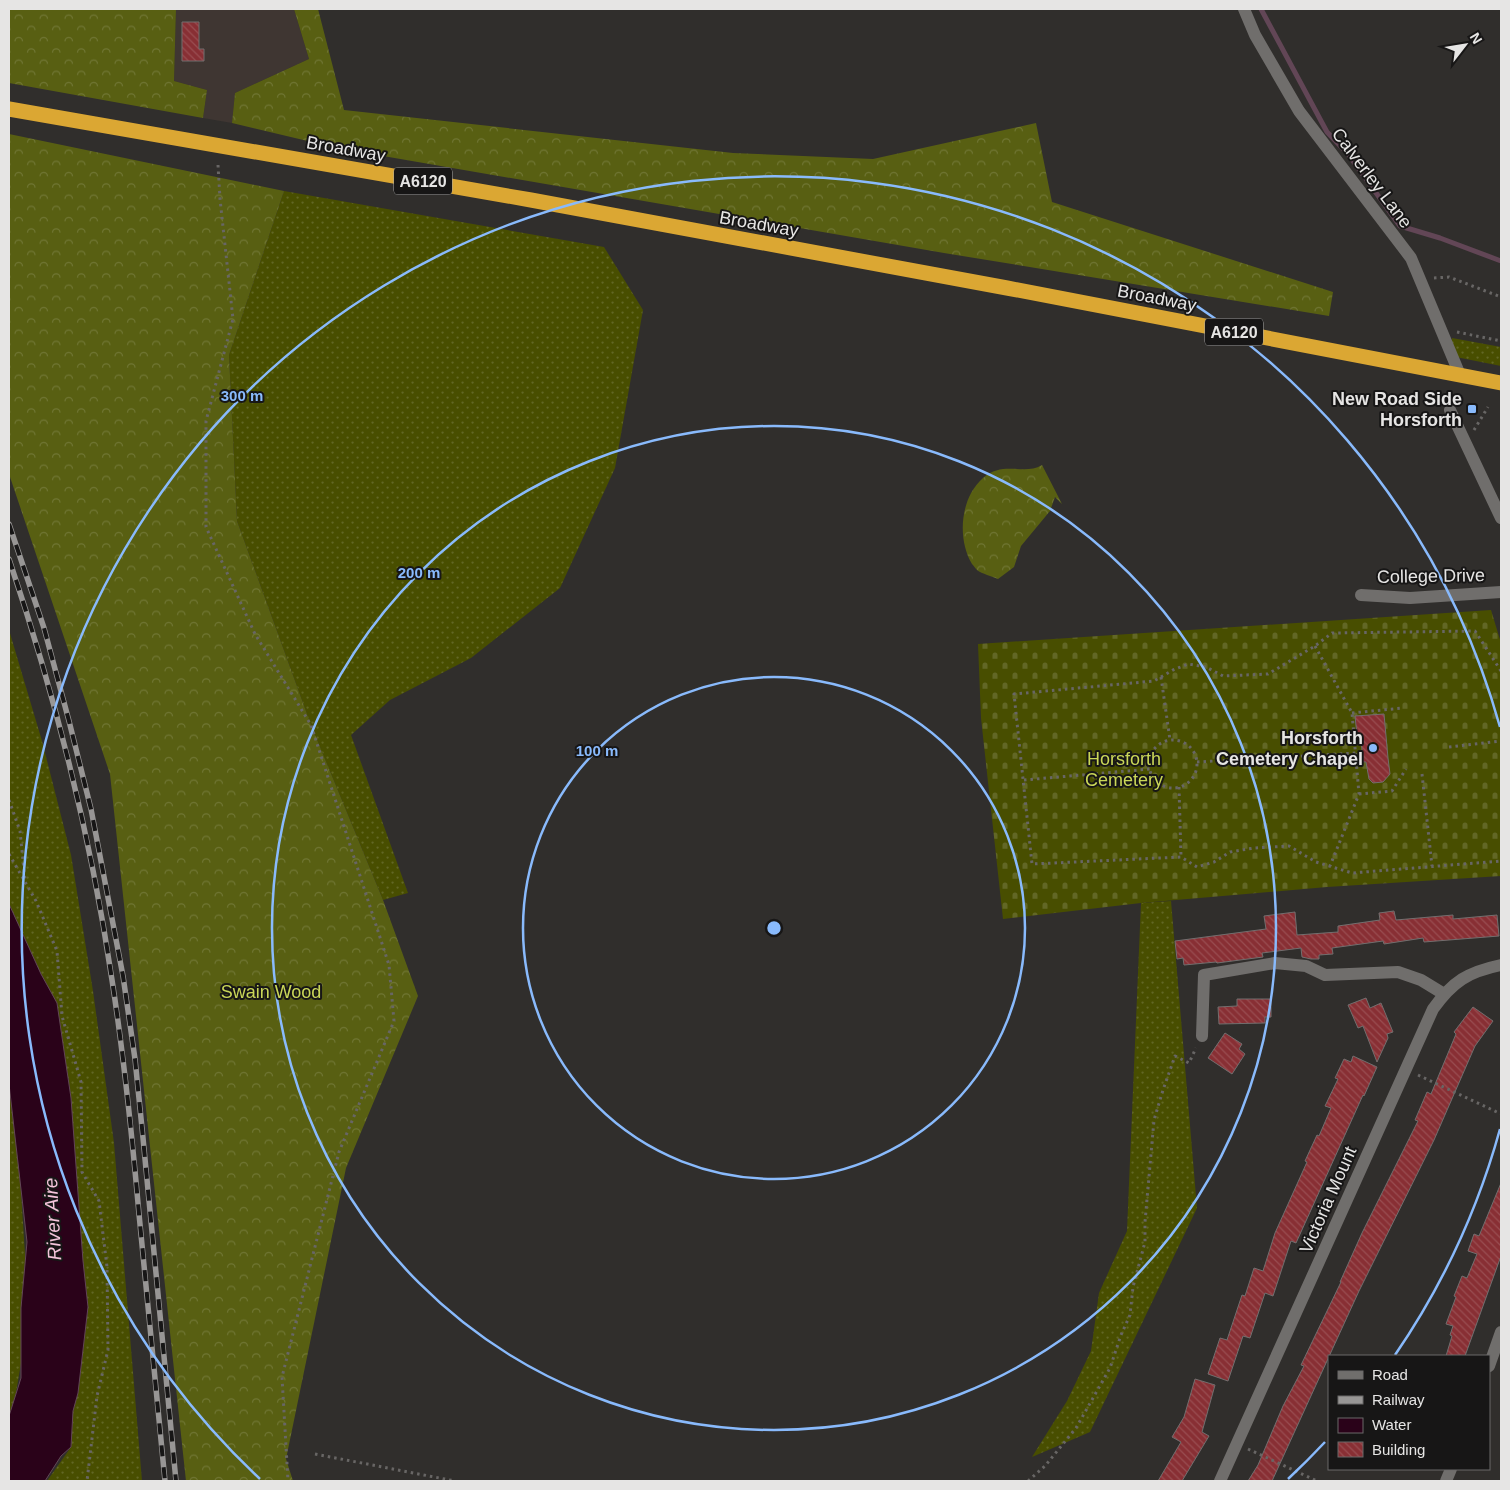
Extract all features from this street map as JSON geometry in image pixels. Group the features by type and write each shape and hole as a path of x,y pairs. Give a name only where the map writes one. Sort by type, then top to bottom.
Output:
{"highway":[{"name":"Broadway","path":"9,109 550,204 1007,288 1501,383"}],"street":[{"name":"Calverley Lane","path":"1244,9 1255,34 1299,110 1411,258 1460,375"},
{"path":"1450,410 1501,518"},
{"name":"College Drive","path":"1361,595 1410,598 1501,592"},
{"path":"1202,1036 1204,975 1274,963 1306,966 1325,975 1398,972 1421,980 1444,994"},
{"name":"Victoria Mount","path":"1220,1481 1433,1008 1453,985 1465,976 1501,965"},
{"path":"1490,1363 1501,1332"}],"path":[{"path":"218,165 232,319 206,421 206,527 255,634 311,725 389,964 394,1020 339,1152 282,1377 288,1481"},
{"path":"1421,282 1437,277 1449,277 1501,297"},
{"path":"1442,329 1501,341"},
{"path":"1466,444 1488,407"},
{"path":"1501,671 1475,631 1332,633 1315,646 1268,674 1223,676 1206,667 1188,664 1154,681 1014,694 1032,864 1181,857 1197,867 1214,862 1230,852 1254,848 1289,846 1316,862 1352,873 1501,861"},
{"path":"1315,646 1352,713 1359,794 1330,866"},
{"path":"1161,677 1170,740"},
{"path":"1352,713 1403,708"},
{"path":"1170,740 1178,741 1191,748 1197,762 1191,780 1179,787 1171,788 1164,786 1153,776 1150,769 1152,754 1156,747 1170,740"},
{"path":"1449,747 1501,741"},
{"path":"1197,762 1356,753"},
{"path":"1023,780 1150,769"},
{"path":"1359,794 1392,791 1406,769"},
{"path":"1422,774 1432,866"},
{"path":"1179,787 1181,857"},
{"path":"9,800 20,831 25,881"},
{"path":"9,854 36,901 57,951 62,1016 81,1082 82,1172 98,1201 107,1267 108,1350 97,1396 87,1481"},
{"path":"1028,1481 1045,1466 1076,1428 1110,1368 1130,1314 1133,1287 1145,1242 1144,1222 1154,1120 1162,1090 1175,1056 1189,1063 1202,1036"},
{"path":"1406,1069 1501,1114"},
{"path":"1237,1444 1318,1481"},
{"path":"315,1454 455,1481"}],"shaded area":[{"path":"176,9 294,9 309,59 235,93 232,123 203,118 207,90 174,81"}],"green space":[{"path":"9,9 176,9 174,81 207,90 203,118 9,83"},
{"path":"294,9 318,9 344,110 733,153 873,159 1036,123 1052,202 1333,292 1329,316 944,253 337,148 232,123 235,93 309,59"},
{"name":"Swain Wood","path":"9,134 284,191 229,355 237,521 311,725 383,900 418,996 346,1168 286,1459 293,1481 186,1481 110,774 9,474"},
{"path":"284,191 604,247 643,310 615,468 560,588 471,658 390,700 351,735 408,893 383,900 311,725 237,521 229,355"},
{"path":"1452,338 1501,347 1501,366 1456,357 1452,347"},
{"path":"1042,465 1062,504 1055,497 1050,511 1021,546 1014,567 998,579 977,570 967,554 963,531 965,507 975,486 983,478 999,470 1028,469"},
{"name":"Horsforth Cemetery","path":"1491,610 1501,643 1501,876 1327,887 1141,903 1003,919 981,718 978,644"},
{"path":"9,630 42,741 71,855 93,991 114,1143 142,1481 47,1481 71,1447 73,1411 78,1393 88,1307 71,1098 57,1004 9,904"},
{"path":"1171,901 1197,1208 1090,1432 1032,1457 1067,1401 1091,1351 1099,1293 1127,1231 1141,903"},
{"path":"9,1077 20,1177 29,1316 9,1434"}],"water":[{"name":"River Aire","path":"9,904 41,974 57,1003 71,1098 88,1307 78,1393 73,1411 71,1447 61,1456 45,1481 9,1481 9,1416 21,1378 21,1308 27,1242 9,1084"}],"building":[{"path":"182,22 199,22 199,49 204,49 204,61 182,61"},
{"name":"Horsforth Cemetery Chapel","path":"1384,714 1390,774 1383,782 1373,783 1369,779 1366,762 1363,762 1361,738 1357,735 1355,716"},
{"path":"1394,911 1396,920 1453,915 1453,919 1497,915 1499,936 1424,942 1423,938 1384,944 1383,941 1332,948 1333,954 1319,955 1319,959 1302,957 1301,948 1262,953 1263,957 1217,963 1184,965 1183,958 1177,959 1175,941 1266,929 1264,916 1295,912 1297,935 1338,932 1338,926 1380,920 1379,913"},
{"path":"1366,998 1370,1008 1381,1003 1393,1032 1387,1034 1388,1038 1377,1062 1363,1026 1358,1028 1348,1005"},
{"path":"1237,999 1271,999 1271,1017 1265,1017 1265,1023 1219,1024 1218,1007 1237,1006"},
{"path":"1473,1007 1493,1021 1475,1046 1434,1140 1359,1291 1330,1355 1328,1355 1328,1359 1272,1481 1248,1481 1258,1465 1283,1406 1304,1366 1301,1365 1362,1233 1418,1121 1415,1120 1427,1092 1431,1094 1456,1034 1454,1032"},
{"path":"1225,1033 1242,1044 1239,1049 1245,1054 1232,1074 1208,1058"},
{"path":"1353,1056 1377,1067 1296,1243 1291,1241 1273,1296 1265,1293 1250,1338 1243,1336 1228,1381 1208,1374 1220,1338 1227,1340 1242,1295 1245,1296 1254,1268 1263,1271 1275,1233 1307,1162 1305,1161 1317,1135 1319,1136 1331,1108 1325,1106 1338,1079 1335,1078 1344,1059 1351,1062"},
{"path":"1501,1183 1501,1256 1465,1355 1446,1355 1453,1326 1446,1324 1462,1276 1467,1278 1477,1254 1468,1251 1474,1234 1479,1236"},
{"path":"1195,1379 1215,1385 1202,1432 1209,1436 1182,1481 1158,1481 1181,1442 1172,1437 1184,1417"}],"waterway":[{"path":"1261,9 1327,132 1348,154 1400,226 1440,238 1501,261"}],"railway":[{"path":"9,524 44,628 69,721 91,809 123,976 135,1059 176,1481"},
{"path":"9,559 42,662 70,767 94,873 103,926 116,1009 134,1155 165,1481"}],"place":[{"name":"New Road Side Horsforth","path":"1472,409"},
{"name":"Horsforth Cemetery Chapel","path":"1373,748"}]}
